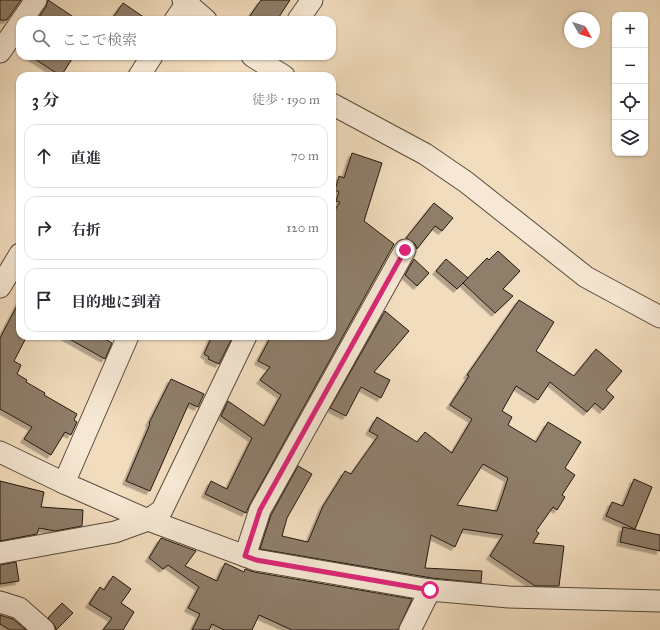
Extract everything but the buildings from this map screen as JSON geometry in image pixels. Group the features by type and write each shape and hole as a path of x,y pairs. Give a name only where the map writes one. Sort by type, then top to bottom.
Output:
{"street":[{"path":"25,16 36,0"},
{"path":"301,16 312,0"},
{"path":"177,16 186,1 202,16"},
{"path":"0,52 16,29"},
{"path":"141,72 149,60"},
{"path":"262,60 279,67"},
{"path":"336,106 425,154 466,182 586,277 660,317"},
{"path":"245,556 260,510 405,250"},
{"path":"0,287 11,259"},
{"path":"64,483 126,340"},
{"path":"0,553 115,532 148,520 162,510 244,340"},
{"path":"0,452 64,483 148,520 256,560 430,590 509,597 660,601"},
{"path":"410,630 430,590"},
{"path":"0,602 19,608 44,630"}],"route":[{"path":"405,250 260,510 245,556 256,560 430,590"}]}
